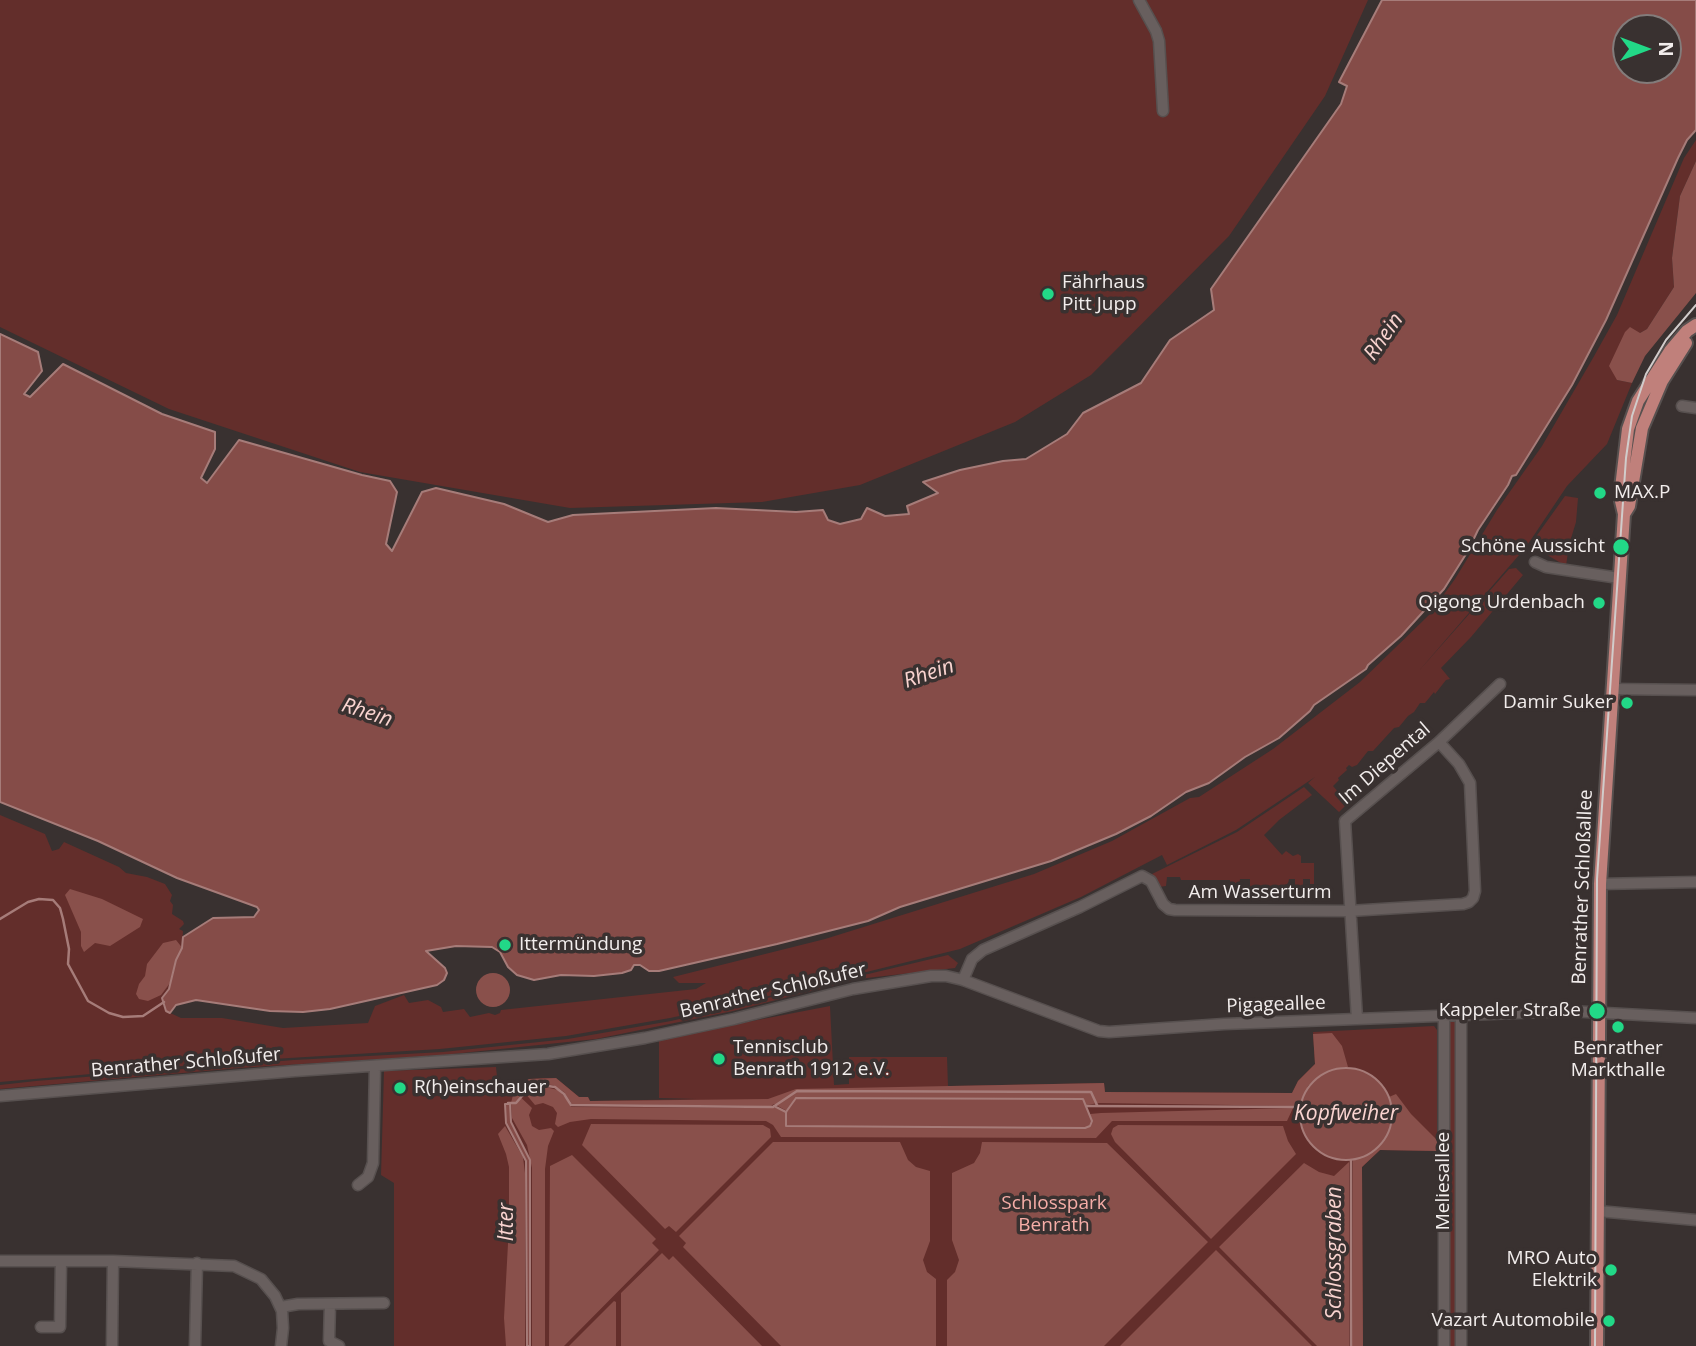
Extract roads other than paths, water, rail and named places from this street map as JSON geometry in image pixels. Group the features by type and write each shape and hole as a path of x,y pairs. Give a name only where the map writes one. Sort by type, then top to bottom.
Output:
{"main road":[{"name":"Benrather Schloßallee","path":"1597,1346 1600,884 1623,514 1620,501 1626,443 1644,404 1692,336 1695,326"}],"street":[{"path":"1139,0 1159,41 1163,111"},
{"path":"1682,406 1696,408"},
{"path":"1535,562 1546,567 1619,578"},
{"name":"Im Diepental","path":"1357,1018 1345,821 1439,742 1500,684"},
{"path":"1612,688 1696,690"},
{"path":"1349,911 1463,904 1473,898 1475,891 1470,783 1459,764 1439,742"},
{"name":"Am Wasserturm","path":"963,980 972,958 983,950 1080,907 1137,878 1146,877 1151,881 1163,904 1169,909 1349,911"},
{"path":"1600,884 1696,882"},
{"name":"Benrather Schloßufer","path":"0,1096 519,1058 734,1020 853,989 892,982 931,976 963,980"},
{"name":"Pigageallee","path":"963,980 1100,1031 1110,1032 1357,1018 1598,1011"},
{"path":"1598,1011 1696,1018"},
{"name":"Meliesallee","path":"1461,1015 1461,1346"},
{"name":"Meliesallee","path":"1444,1016 1444,1346"},
{"path":"358,1185 368,1177 373,1163 375,1067"},
{"path":"1598,1211 1696,1220"},
{"path":"0,1261 113,1261 234,1266 246,1270 265,1283 281,1307 281,1346"},
{"path":"41,1326 60,1327 61,1261"},
{"path":"112,1346 113,1261"},
{"path":"195,1346 197,1263"},
{"path":"281,1307 298,1304 384,1303"},
{"path":"330,1304 329,1341 339,1346"}],"water":[{"name":"Rhein","path":"1382,0 1696,0 1696,130 1687,140 1678,158 1606,320 1572,385 1478,530 1444,589 1366,669 1314,705 1279,738 1245,757 1209,783 1186,792 1151,816 1051,861 900,907 868,921 659,971 649,971 640,965 634,965 631,970 622,973 561,975 534,980 517,975 508,967 500,952 492,947 456,946 426,951 447,973 444,980 437,985 330,1009 303,1012 270,1011 196,1000 176,1005 170,1013 166,1011 162,998 169,989 183,937 213,918 254,917 259,910 257,907 177,878 98,841 0,802 0,334 38,352 42,371 24,394 30,397 63,364 162,414 215,432 215,449 201,478 207,483 239,440 390,481 397,492 386,544 392,551 422,492 436,488 504,504 548,522 573,515 716,508 796,512 823,510 828,520 840,524 861,519 867,508 885,516 909,514 907,506 938,493 923,482 960,470 1026,459 1067,434 1083,413 1141,383 1170,340 1214,310 1211,289 1341,104 1347,86 1339,82"},
{"name":"Kopfweiher","path":"1346,1068 1364,1071 1379,1081 1389,1096 1392,1114 1389,1132 1379,1147 1364,1157 1346,1160 1328,1157 1313,1147 1303,1132 1300,1114 1303,1096 1313,1081 1328,1071"},
{"path":"796,1098 1083,1099 1092,1121 1090,1126 1085,1128 786,1126 786,1112"},
{"path":"505,1104 510,1104 511,1122 530,1160 530,1346 527,1346 526,1161 506,1123"}],"waterway":[{"path":"0,919 28,902 39,899 53,900 60,908 63,919 69,949 68,964 88,1001 109,1013 123,1017 143,1016 164,1002"},
{"path":"508,1103 516,1103 529,1088 541,1085 555,1087 571,1105 773,1107 797,1091 1091,1092 1097,1105"},
{"path":"774,1106 786,1112"},
{"path":"1086,1106 1300,1107"},
{"name":"Schlossgraben","path":"1351,1160 1351,1346"}],"tram line":[{"path":"1595,1346 1597,879 1626,458 1632,416 1646,374 1666,340 1696,305"}],"place":[{"name":"Fährhaus Pitt Jupp","path":"1048,294"},
{"name":"MAX.P","path":"1600,493"},
{"name":"Schöne Aussicht","path":"1621,547"},
{"name":"Qigong Urdenbach","path":"1599,603"},
{"name":"Damir Suker","path":"1627,703"},
{"name":"Ittermündung","path":"505,945"},
{"name":"Kappeler Straße","path":"1597,1011"},
{"name":"Benrather Markthalle","path":"1618,1027"},
{"name":"Tennisclub Benrath 1912 e.V.","path":"719,1059"},
{"name":"R(h)einschauer","path":"400,1088"},
{"name":"MRO Auto Elektrik","path":"1611,1270"},
{"name":"Vazart Automobile","path":"1609,1321"}],"park label":[{"name":"Schlosspark Benrath","path":"1054,1215"}],"water label":[{"name":"Itter","path":"507,1222"}]}
